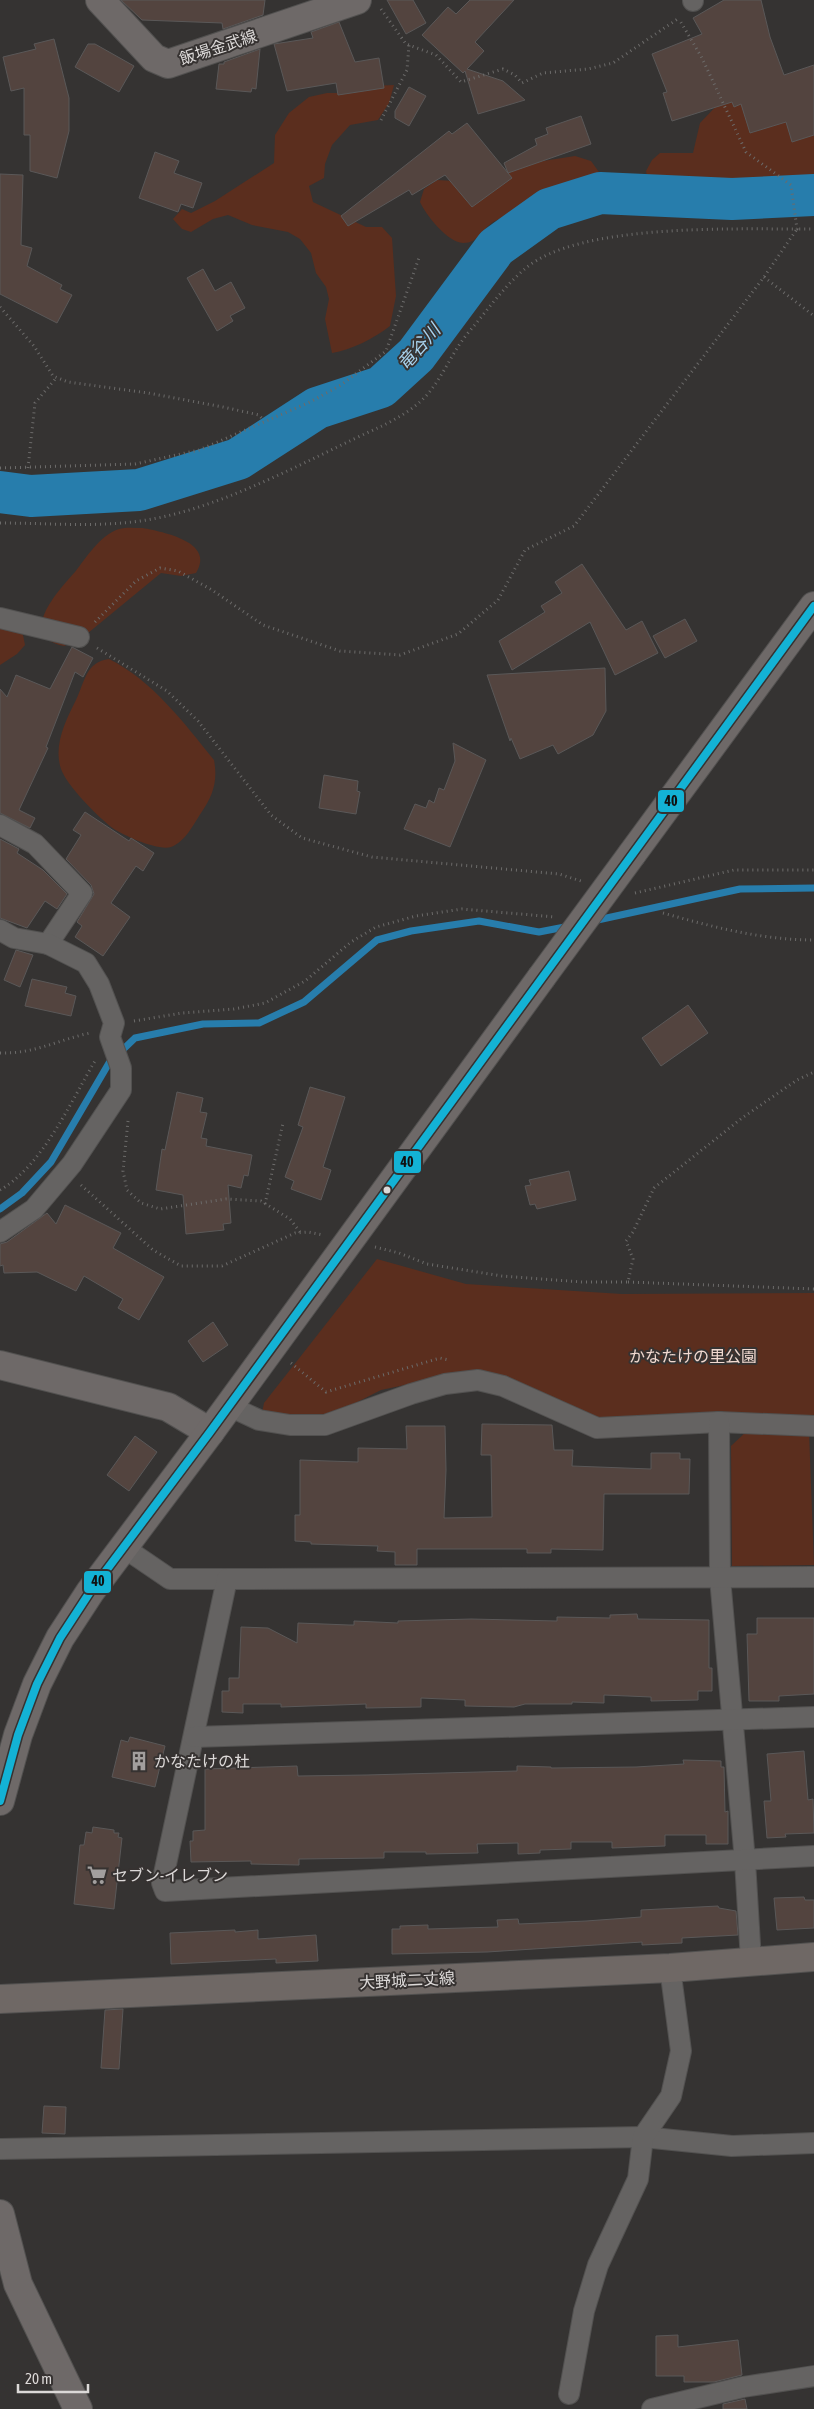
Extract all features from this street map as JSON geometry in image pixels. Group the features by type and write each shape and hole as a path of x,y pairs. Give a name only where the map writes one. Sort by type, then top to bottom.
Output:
{"main road":[{"name":"大野城二丈線","path":"0,1999 670,1968 814,1957"}],"street":[{"name":"飯場金武線","path":"102,1 154,58 168,64 368,4"},
{"path":"1,1789 37,1684 65,1631 90,1592 210,1432 814,606"},
{"path":"0,618 79,637"},
{"path":"0,825 35,844 82,893 48,944"},
{"path":"0,930 14,938 48,944 86,963 99,984 114,1022 111,1033 121,1068 121,1090 66,1171 34,1209 0,1232"},
{"path":"0,1365 168,1407 210,1432"},
{"path":"229,1406 259,1420 290,1425 325,1425 445,1384 478,1380 503,1386 597,1428 719,1422 814,1426"},
{"path":"719,1422 720,1578 745,1861 751,1961"},
{"path":"123,1547 145,1564 170,1578 227,1580 814,1577"},
{"path":"227,1580 162,1883 165,1891 814,1856"},
{"path":"194,1737 814,1717"},
{"path":"569,2394 584,2311 598,2265 638,2179 643,2137 671,2096 680,2051 670,1968"},
{"path":"0,2149 643,2137 732,2146 814,2143"},
{"path":"0,2214 18,2284 78,2409"},
{"path":"652,2409 743,2387 814,2376"}],"path":[{"path":"368,4 409,45 436,55 461,82 502,69 515,75 522,83 543,73 588,69 613,63 678,19 687,5 693,0"},
{"path":"559,874 372,857 302,838 271,815 198,721 167,690 79,637 136,581 160,568 178,571 212,590 263,625 340,651 400,655 458,634 498,600 525,550 574,526 764,277 797,228 791,185 746,152 702,58 678,19"},
{"path":"381,120 407,70 409,45"},
{"path":"0,523 133,522 179,513 218,501 382,426 402,415 431,391 452,355 511,284 527,267 554,251 578,243 667,231 717,228 814,229"},
{"path":"0,468 135,464 199,450 310,402 341,385 386,351 420,255"},
{"path":"764,277 814,316"},
{"path":"0,307 34,346 53,376 57,378 68,382 148,393 223,407 259,415 264,422"},
{"path":"28,468 36,403 57,378"},
{"path":"631,894 734,870 814,870"},
{"path":"0,1053 13,1053 47,1047 84,1035 111,1033 140,1020 234,1010 266,1003 306,980 359,937 376,927 416,916 462,910 558,917"},
{"path":"663,913 718,929 760,937 814,940"},
{"path":"0,1190 16,1181 50,1137 111,1033"},
{"path":"628,1282 633,1259 626,1241 633,1232 654,1188 742,1118 797,1080 814,1072"},
{"path":"121,1090 128,1094 129,1115 123,1171 127,1190 141,1203 160,1209 226,1199 261,1202 290,1219 300,1232"},
{"path":"265,1204 283,1122"},
{"path":"66,1171 153,1250 181,1266 222,1266 295,1233 308,1232"},
{"path":"374,1247 398,1253 427,1264 502,1276 582,1282 814,1289"},
{"path":"288,1361 326,1392 440,1358 456,1362"}],"green space":[{"path":"394,85 389,103 378,120 350,125 332,145 325,164 324,178 309,186 313,202 366,227 382,227 392,238 396,296 390,326 362,343 332,353 325,319 329,299 326,287 316,273 311,253 300,239 288,232 252,225 228,215 213,219 191,232 182,229 173,219 182,209 191,213 215,201 274,163 275,135 289,113 309,97 327,93 353,93 373,86"},
{"path":"723,99 763,101 814,134 814,200 704,205 682,202 656,190 648,182 646,171 652,160 660,153 693,153 700,123"},
{"path":"575,156 591,161 599,172 594,184 585,191 504,216 489,225 473,241 463,243 450,238 427,214 420,202 424,189 437,180 454,181 500,176 517,165"},
{"path":"143,528 163,532 184,540 193,546 199,553 200,562 196,573 181,576 161,573 82,638 64,646 50,641 43,633 42,623 45,612 59,590 106,536 119,529"},
{"path":"0,626 15,629 23,635 25,645 17,654 0,665"},
{"path":"109,659 125,668 154,691 214,760 215,782 209,800 188,833 176,845 171,847 165,848 150,845 114,829 84,801 64,776 61,769 59,751 62,733 84,679 95,664"},
{"name":"かなたけの里公園","path":"377,1259 466,1284 622,1294 814,1293 814,1419 600,1419 498,1375 472,1371 381,1390 324,1419 262,1413 264,1403"},
{"path":"748,1430 809,1431 814,1565 732,1566 731,1446"}],"building":[{"path":"121,0 265,0 263,15 223,29 222,23 142,20"},
{"path":"387,0 413,0 426,23 406,34"},
{"path":"470,0 514,0 475,42 484,51 467,69 503,81 525,100 478,114 465,71 463,73 422,35 448,7 456,14"},
{"path":"724,0 761,0 770,37 784,75 814,65 814,135 792,142 786,122 750,133 741,104 734,107 732,102 672,121 663,93 667,92 652,54 702,34 693,18"},
{"path":"339,22 355,62 379,58 384,88 338,95 336,83 287,91 274,44 313,38 311,32"},
{"path":"54,39 69,98 69,131 57,178 30,171 30,135 24,135 24,88 11,91 3,57 36,49 34,44"},
{"path":"88,44 95,44 134,66 119,92 75,67"},
{"path":"260,49 256,89 252,88 251,92 216,89 219,64 224,64 224,62"},
{"path":"409,87 426,96 409,126 395,118 395,111"},
{"path":"581,116 591,144 508,173 504,163 537,145 535,139 548,134 546,128"},
{"path":"467,123 512,178 472,207 445,175 412,195 409,190 348,226 341,216 449,131 452,134"},
{"path":"155,152 179,161 174,173 202,183 193,208 181,204 178,212 139,198"},
{"path":"0,174 23,175 21,245 32,248 27,266 62,285 60,289 72,295 57,323 0,294"},
{"path":"203,269 215,291 231,282 245,308 230,316 233,321 217,331 187,278"},
{"path":"582,564 626,630 642,621 658,653 615,675 590,622 512,670 499,641 545,612 541,606 562,593 555,582"},
{"path":"685,619 697,641 665,658 653,636"},
{"path":"72,647 93,658 83,677 75,672 46,747 48,748 19,810 35,818 30,828 0,813 0,689 7,697 16,675 50,689"},
{"path":"605,668 606,711 593,735 558,754 553,745 520,759 511,738 510,741 487,675"},
{"path":"453,743 486,760 450,847 404,829 415,804 426,808 429,800 434,803 439,788 444,790 455,761"},
{"path":"324,775 358,781 357,791 360,792 356,814 319,808"},
{"path":"85,812 129,841 131,838 154,853 143,871 136,866 111,903 130,917 103,956 75,937 82,926 77,922 94,894 91,885 66,859 81,835 73,830"},
{"path":"0,839 19,849 17,853 43,870 67,894 57,909 45,901 27,928 0,918"},
{"path":"16,950 33,955 20,987 4,980"},
{"path":"32,979 67,987 65,993 76,996 71,1016 25,1006"},
{"path":"688,1005 708,1033 661,1066 642,1038"},
{"path":"310,1087 345,1097 323,1167 331,1170 321,1200 291,1189 294,1181 285,1177 303,1127 298,1125"},
{"path":"177,1092 203,1098 200,1112 207,1113 201,1138 207,1139 206,1146 252,1155 248,1176 244,1175 241,1188 228,1185 231,1223 223,1224 224,1230 186,1234 183,1195 156,1190 162,1149 165,1150"},
{"path":"569,1171 576,1200 537,1209 535,1204 530,1205 525,1186 531,1185 529,1180"},
{"path":"65,1205 121,1233 113,1248 164,1277 139,1320 118,1308 123,1299 84,1276 76,1291 37,1272 4,1273 3,1265 0,1266 0,1244 7,1242 47,1213 56,1224"},
{"path":"213,1322 228,1345 203,1362 188,1341"},
{"path":"482,1424 552,1425 554,1450 573,1450 572,1466 651,1469 651,1453 680,1453 680,1459 690,1459 689,1494 604,1494 603,1550 551,1549 551,1553 527,1553 527,1549 417,1549 417,1565 395,1565 395,1552 377,1551 378,1546 311,1544 311,1542 295,1541 295,1515 300,1515 300,1460 358,1462 358,1448 407,1449 406,1426 445,1426 444,1518 492,1517 491,1455 481,1455"},
{"path":"135,1436 157,1452 129,1491 107,1475"},
{"path":"637,1614 638,1619 709,1620 709,1668 712,1668 712,1691 698,1691 698,1700 651,1701 651,1697 604,1695 604,1703 525,1704 514,1707 465,1706 465,1700 421,1698 421,1707 366,1708 366,1704 281,1707 281,1704 243,1704 243,1713 222,1712 222,1691 229,1691 229,1678 239,1678 241,1627 268,1628 297,1643 298,1623 354,1625 354,1621 398,1623 398,1621 471,1619 557,1621 557,1617 610,1618 610,1615"},
{"path":"757,1618 814,1618 814,1694 779,1696 779,1701 749,1701 747,1634 757,1634"},
{"name":"かなたけの杜","path":"130,1737 165,1746 155,1787 112,1777 121,1740 128,1742"},
{"path":"804,1751 808,1800 813,1799 814,1833 785,1834 786,1837 767,1838 764,1801 771,1801 767,1754"},
{"path":"683,1760 721,1761 721,1767 724,1767 725,1812 728,1811 728,1844 706,1844 706,1835 665,1835 665,1846 612,1848 612,1842 571,1842 571,1849 540,1850 540,1853 518,1854 518,1843 477,1844 478,1853 426,1854 426,1852 384,1852 384,1858 299,1859 299,1865 251,1864 251,1861 191,1862 190,1841 193,1841 193,1831 205,1830 205,1769 297,1766 298,1776 366,1775 517,1771 517,1766 551,1768 636,1767 684,1764"},
{"name":"セブン-イレブン","path":"93,1827 114,1830 114,1833 119,1833 118,1837 122,1838 114,1909 74,1904 80,1845 84,1845 86,1832 92,1833"},
{"path":"804,1897 805,1900 814,1900 814,1928 777,1930 774,1898"},
{"path":"718,1906 719,1908 736,1911 738,1935 682,1938 682,1943 642,1945 642,1942 487,1952 392,1954 392,1929 400,1929 400,1926 428,1925 428,1929 498,1927 497,1920 518,1919 519,1924 586,1921 641,1917 641,1910"},
{"path":"235,1930 235,1932 258,1930 258,1939 316,1935 318,1961 276,1963 276,1959 171,1964 170,1933"},
{"path":"123,2009 119,2069 101,2068 105,2010"},
{"path":"44,2106 66,2107 65,2134 42,2133"},
{"path":"678,2335 678,2347 738,2340 742,2375 714,2382 684,2382 684,2376 656,2376 656,2336"},
{"path":"745,2399 747,2409 723,2409 723,2404"}],"waterway":[{"name":"竜谷川","path":"0,492 31,496 139,490 238,459 317,408 381,387 416,355 496,247 549,209 600,193 732,199 814,195"},
{"path":"593,921 740,889 814,888"},
{"path":"0,1209 22,1193 51,1162 109,1063 135,1038 203,1024 259,1023 304,1002 377,940 411,931 479,921 539,932 570,926"}],"transit line":[{"name":"40","path":"0,1801 18,1735 37,1684 60,1638 90,1592 210,1432 814,606"}],"place":[{"name":"かなたけの杜","path":"139,1761"},
{"name":"セブン-イレブン","path":"97,1875"}]}
